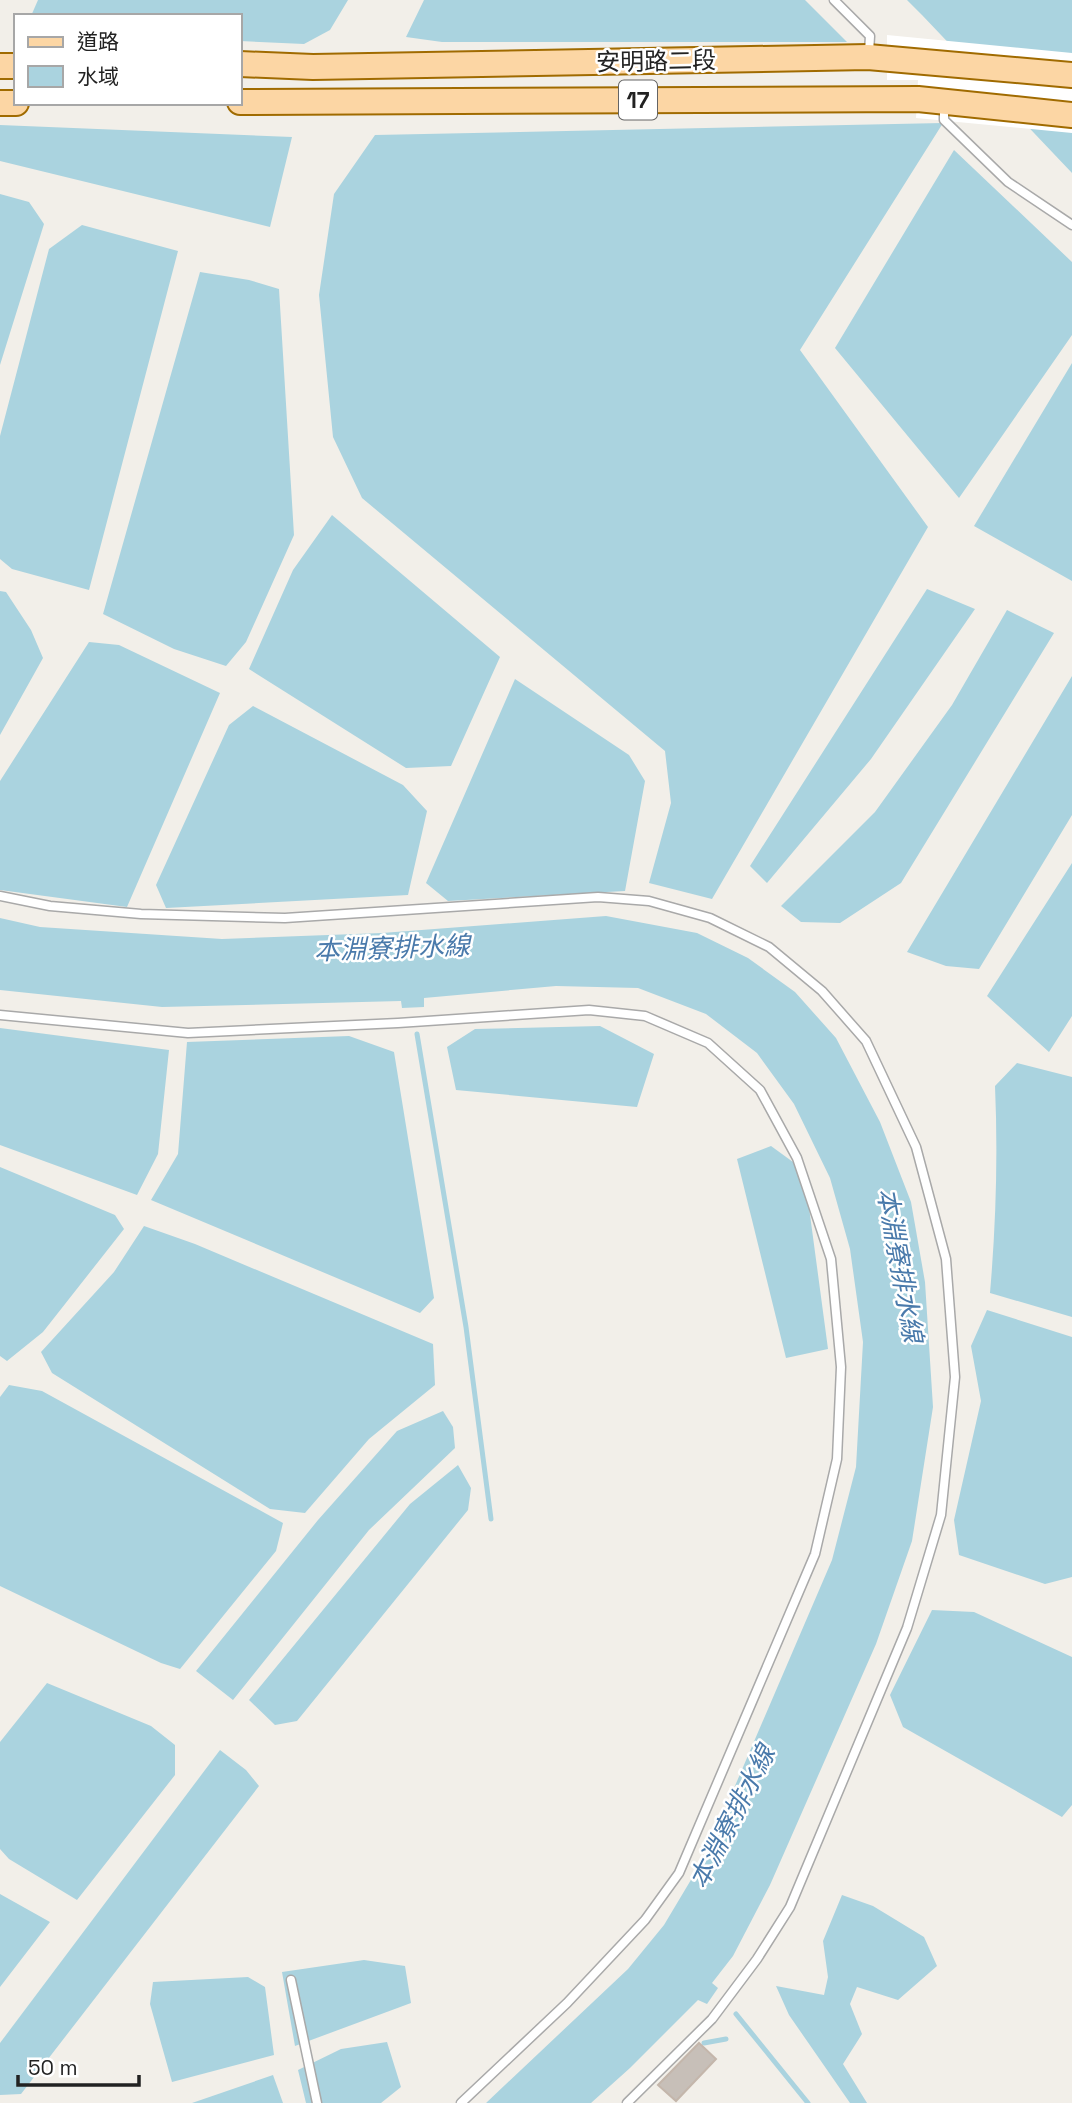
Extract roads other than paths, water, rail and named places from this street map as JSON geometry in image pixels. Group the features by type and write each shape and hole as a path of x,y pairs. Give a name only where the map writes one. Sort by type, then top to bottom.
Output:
{"main road":[{"name":"安明路二段","path":"242,64 313,67 878,57 1072,75"},
{"name":"安明路二段","path":"242,102 918,99 944,111 1072,115"}],"lane":[{"path":"834,0 870,36 878,57"},
{"path":"944,111 1008,182 1072,225"},
{"path":"0,896 50,906 141,914 285,918 598,897 649,901 710,918 769,947 822,990 866,1041 916,1147 946,1259 956,1377 941,1515 908,1628 790,1907 757,1959 712,2019 627,2103"},
{"path":"0,1014 188,1032 398,1023 589,1010 645,1016 708,1043 760,1090 797,1158 831,1259 841,1367 837,1459 815,1554 679,1873 645,1920 567,2003 461,2103"},
{"path":"291,1980 317,2103"}],"water":[{"path":"38,0 348,0 330,30 304,44 242,41 242,14 32,14"},
{"path":"424,0 805,0 847,42 442,42 406,37"},
{"path":"907,0 1072,0 1072,173 922,15"},
{"path":"943,123 800,350 928,527 712,899 649,883 671,803 665,751 362,498 333,437 319,295 334,194 375,135"},
{"path":"0,125 292,137 270,227 0,161"},
{"path":"954,150 1072,262 1072,335 959,498 835,348"},
{"path":"0,194 29,202 44,224 0,365"},
{"path":"82,225 178,251 89,590 12,569 0,559 0,436 49,249"},
{"path":"200,272 249,280 279,289 294,535 246,642 226,666 174,649 103,614"},
{"path":"1072,363 1072,581 974,526"},
{"path":"332,515 500,657 451,766 406,768 249,669 293,570"},
{"path":"927,589 975,609 871,759 767,883 750,866"},
{"path":"0,591 6,592 31,630 43,658 0,735"},
{"path":"1007,610 1054,633 901,883 840,923 801,922 781,906 875,812 952,705"},
{"path":"89,642 119,645 220,693 127,907 0,890 0,781"},
{"path":"1072,676 1072,815 979,969 946,966 907,952"},
{"path":"515,679 629,755 645,781 625,891 448,901 426,883"},
{"path":"253,706 403,785 427,811 408,895 166,908 156,885 229,725"},
{"path":"1072,863 1072,1016 1049,1052 987,996"},
{"name":"本淵寮排水線","path":"606,916 697,933 748,958 795,992 836,1038 880,1122 911,1202 925,1282 933,1407 912,1541 876,1644 770,1885 733,1956 712,1983 718,1988 707,2004 698,2000 591,2103 486,2103 628,1969 664,1925 704,1858 832,1560 856,1467 863,1342 850,1249 830,1178 794,1104 757,1053 706,1014 638,988 556,986 424,998 424,1007 402,1008 401,1001 162,1007 0,990 0,918 40,927 222,939 382,933"},
{"path":"600,1026 654,1054 637,1107 456,1090 447,1047 475,1029"},
{"path":"0,1028 169,1050 158,1154 137,1195 0,1145"},
{"path":"349,1036 394,1052 434,1298 420,1313 151,1200 178,1154 187,1042"},
{"path":"1017,1063 1072,1077 1072,1317 990,1293 996,1189 995,1086"},
{"path":"771,1146 804,1170 828,1349 786,1358 737,1159"},
{"path":"0,1167 115,1215 124,1229 43,1332 7,1361 0,1356"},
{"path":"144,1226 195,1244 433,1344 435,1385 369,1439 305,1513 270,1509 52,1373 41,1352 114,1272"},
{"path":"987,1310 1072,1337 1072,1577 1045,1584 959,1555 954,1520 981,1401 971,1346"},
{"path":"9,1385 42,1391 283,1523 276,1551 180,1669 161,1663 0,1586 0,1397"},
{"path":"443,1411 453,1427 455,1448 369,1530 233,1700 196,1671 318,1520 397,1431"},
{"path":"458,1465 471,1488 468,1510 297,1721 275,1725 249,1700 410,1504"},
{"path":"932,1610 974,1612 1072,1657 1072,1805 1062,1817 903,1727 890,1695"},
{"path":"47,1683 151,1726 175,1745 175,1775 77,1900 9,1859 0,1849 0,1742"},
{"path":"220,1750 246,1770 259,1786 21,2094 0,2095 0,2043"},
{"path":"0,1894 50,1922 0,1987"},
{"path":"842,1895 873,1906 924,1937 937,1966 898,2000 857,1987 850,2004 862,2034 843,2064 867,2103 850,2103 789,2015 776,1986 824,1995 828,1977 823,1941"},
{"path":"364,1960 405,1966 411,2003 295,2046 282,1972"},
{"path":"248,1977 265,1987 274,2055 172,2082 150,2004 153,1982"},
{"path":"387,2042 401,2087 381,2103 306,2103 298,2070 341,2049"},
{"path":"273,2075 283,2103 192,2103"}],"waterway":[{"path":"417,1034 466,1327 491,1519"},
{"path":"736,2014 808,2103"},
{"path":"704,2043 726,2039"}]}
